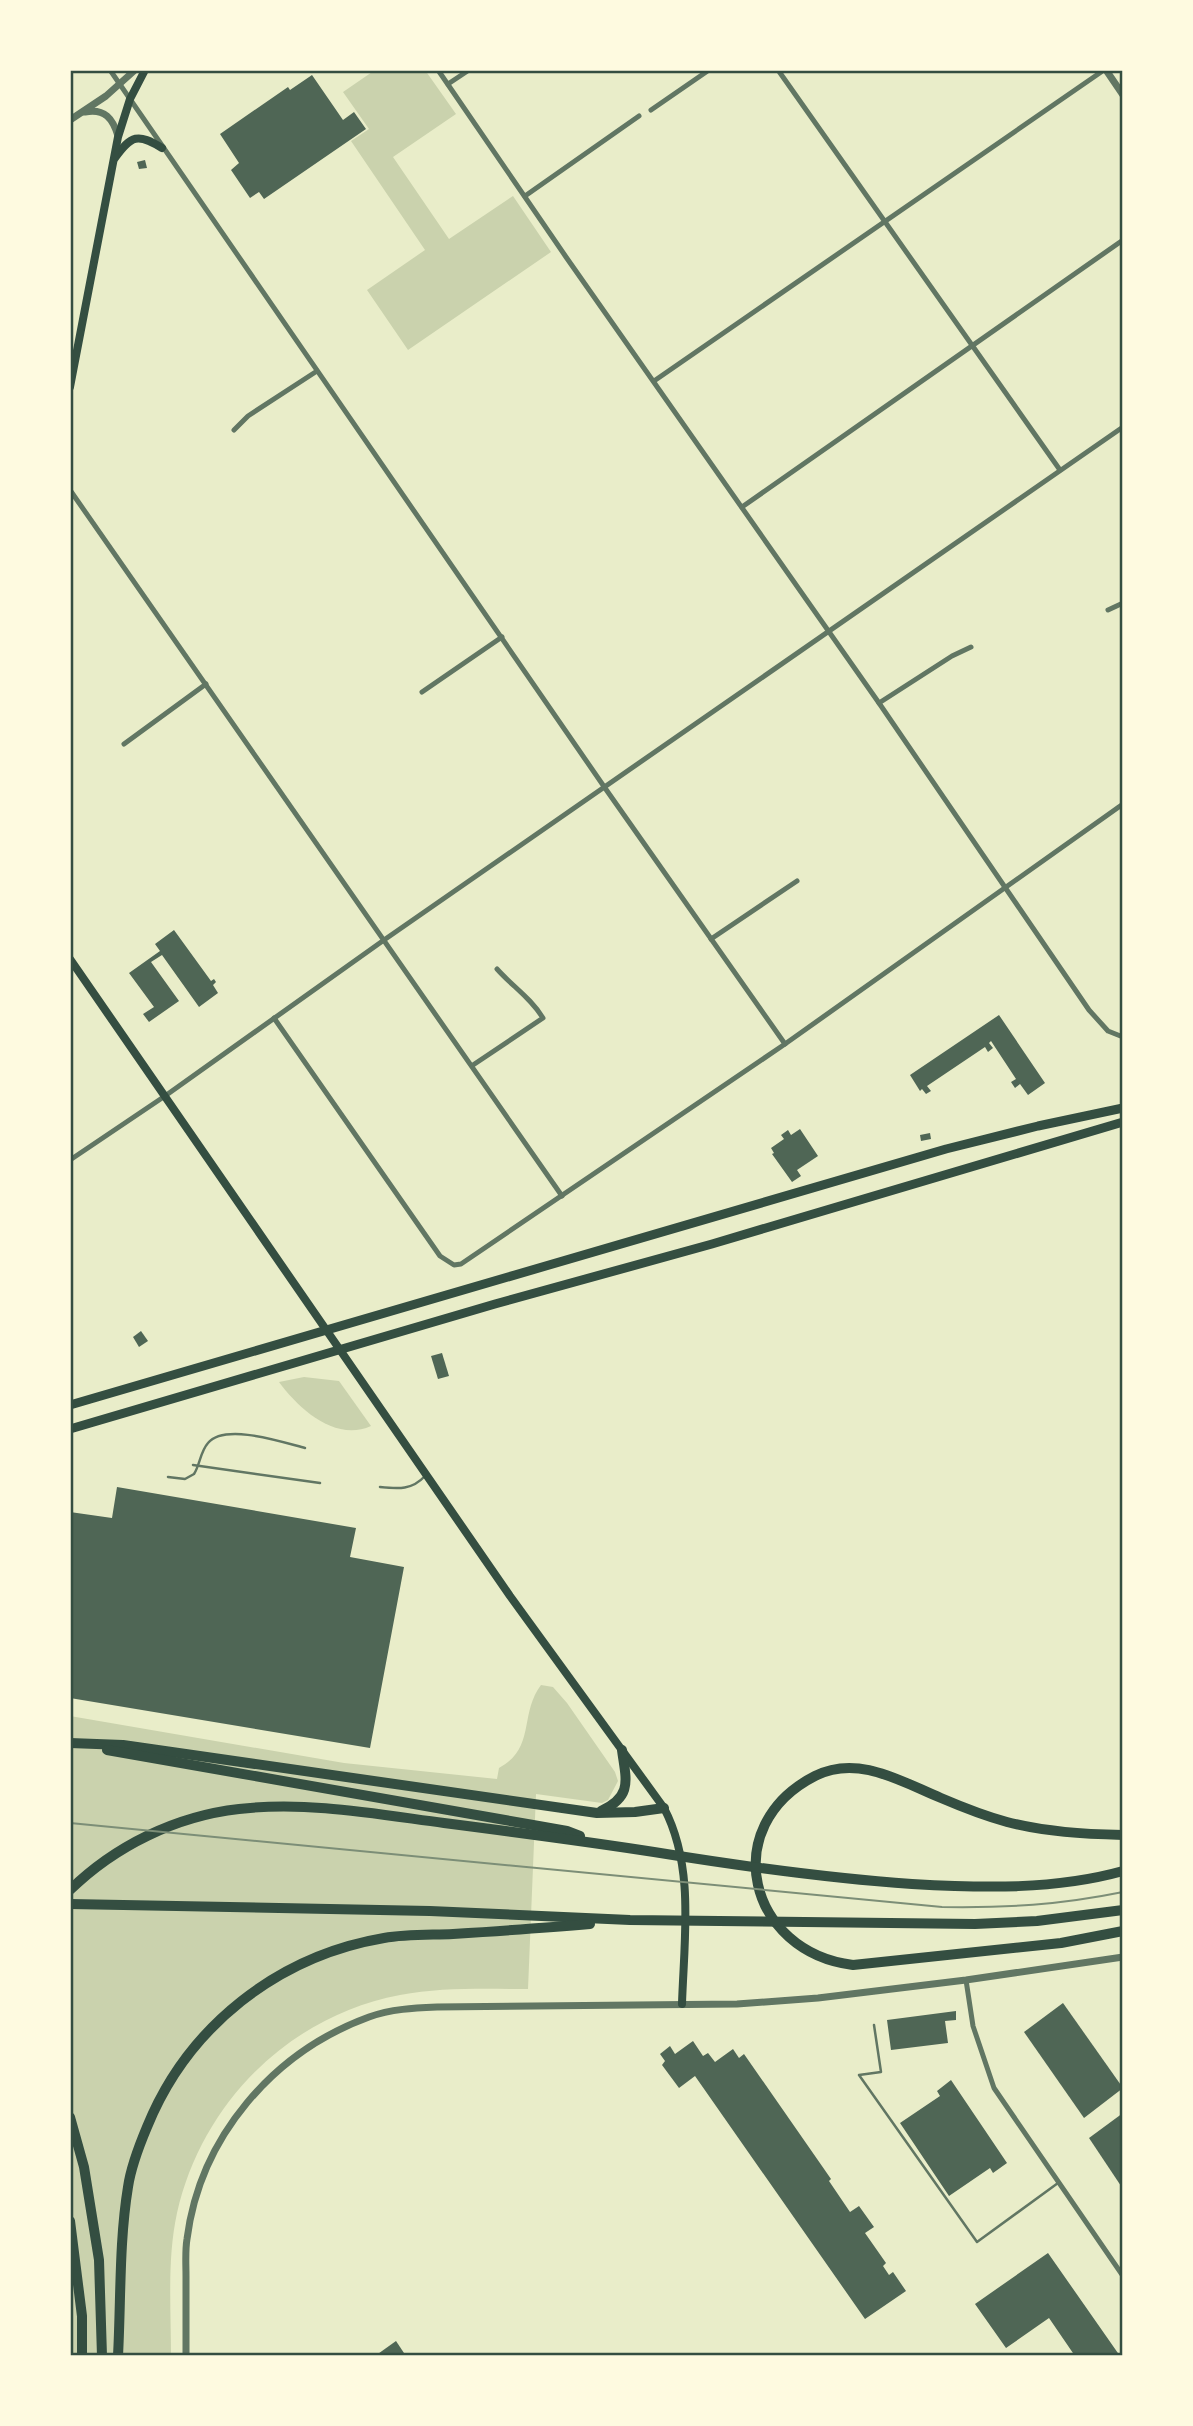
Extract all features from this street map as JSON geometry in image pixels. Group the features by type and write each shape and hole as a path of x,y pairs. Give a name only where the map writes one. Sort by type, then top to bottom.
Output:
{"highway":[{"path":"70,1743 124,1745 597,1812 635,1812 664,1808"},
{"path":"70,1743 567,1831 599,1843"},
{"path":"597,1812 615,1804 625,1792 626,1776 622,1750"},
{"path":"1123,1836 1050,1831 1005,1822 895,1778 868,1769 849,1767 825,1772 799,1786 771,1814 761,1835 755,1871 760,1895 781,1931 798,1945 831,1962 853,1965 1061,1943 1123,1931"},
{"path":"70,1890 83,1877 130,1844 153,1832 236,1809 271,1807 371,1813 599,1843 783,1873 960,1887 1046,1885 1123,1871"},
{"path":"70,1904 430,1912 630,1920 975,1924 1037,1921 1123,1910"},
{"path":"118,2356 128,2186 138,2149 153,2111 178,2066 212,2026 245,1996 316,1956 347,1945 387,1937 538,1929 630,1920"},
{"path":"70,2118 84,2166 99,2260 102,2356"},
{"path":"70,2221 82,2316 82,2356"}],"main road":[{"path":"70,387 118,137 130,99 145,70"},
{"path":"113,160 126,143 136,138 151,141 162,148"},
{"path":"70,960 426,1475 664,1808 679,1840 685,1876 682,2004"},
{"path":"70,1405 326,1330 355,1324 433,1297 946,1149 1123,1108"},
{"path":"70,1429 1123,1122"}],"street":[{"path":"110,70 605,788 785,1044"},
{"path":"70,120 135,70"},
{"path":"438,70 879,703 1096,1020 1108,1031 1123,1037"},
{"path":"448,84 469,70"},
{"path":"652,110 709,70"},
{"path":"778,70 1060,470"},
{"path":"654,381 1105,70 1123,94"},
{"path":"81,113 94,110 107,115 115,124 118,137"},
{"path":"525,196 639,116"},
{"path":"742,507 1123,240"},
{"path":"234,430 248,416 317,371"},
{"path":"70,1160 1123,427"},
{"path":"70,490 562,1196"},
{"path":"1108,610 1123,603"},
{"path":"422,692 502,637"},
{"path":"879,703 952,656 971,647"},
{"path":"124,744 206,684"},
{"path":"274,1018 446,1262 454,1265 469,1261 785,1044 1123,804"},
{"path":"711,939 797,881"},
{"path":"472,1065 543,1018 532,1001 514,988 497,969"},
{"path":"186,2356 186,2241 194,2201 219,2140 252,2095 276,2072 305,2050 339,2030 372,2016 404,2009 737,2004 818,1998 966,1980 1123,1957"},
{"path":"966,1980 973,2026 994,2088 1123,2276"}],"lane":[{"path":"168,1477 185,1479 194,1474 203,1451 216,1437 231,1434 269,1439 305,1448"},
{"path":"193,1465 320,1483"},
{"path":"380,1487 406,1488 417,1484 426,1475"},
{"path":"874,2025 881,2072 859,2075 977,2242 1058,2183"}],"green space":[{"path":"375,70 425,70 456,114 393,157 449,239 513,196 551,252 408,350 367,290 425,250 351,141 369,129 343,92"},
{"path":"304,1377 339,1381 371,1426 344,1430 307,1412 279,1382"},
{"path":"541,1685 553,1687 567,1703 615,1772 618,1781 608,1800 602,1803 536,1794 528,1989 448,1990 400,1995 360,2006 322,2022 287,2044 256,2071 229,2101 207,2135 189,2173 177,2213 172,2248 171,2356 70,2356 70,1716 344,1763 497,1779 499,1768 511,1760 523,1741 530,1707"}],"building":[{"path":"312,75 343,120 354,112 366,129 264,199 259,192 250,198 231,170 239,163 220,134 288,87 290,90"},
{"path":"145,160 147,168 139,169 137,162"},
{"path":"174,930 211,981 214,979 216,982 213,985 218,993 199,1007 162,955 151,962 179,1001 149,1022 143,1014 154,1007 129,973 160,951 155,944"},
{"path":"999,1015 1045,1083 1028,1095 1020,1084 1015,1088 1011,1082 1016,1079 991,1041 989,1043 993,1048 988,1052 985,1047 927,1086 931,1091 926,1094 922,1089 920,1091 910,1075"},
{"path":"800,1129 818,1156 797,1170 801,1176 792,1182 772,1154 774,1153 771,1148 784,1139 781,1135 788,1130 791,1135"},
{"path":"930,1133 931,1139 921,1141 920,1135"},
{"path":"141,1331 148,1341 139,1347 133,1337"},
{"path":"442,1353 449,1376 438,1379 431,1356"},
{"path":"117,1487 356,1528 350,1557 404,1567 370,1748 70,1698 70,1512 112,1518"},
{"path":"1063,2003 1123,2088 1084,2118 1024,2032"},
{"path":"956,2011 956,2020 945,2021 948,2043 891,2050 887,2020"},
{"path":"693,2041 703,2056 708,2053 715,2062 733,2049 739,2058 744,2054 831,2179 829,2181 850,2212 859,2206 874,2227 865,2233 886,2263 883,2266 889,2275 893,2272 906,2291 865,2319 695,2076 679,2088 662,2065 665,2061 660,2054 670,2046 675,2054"},
{"path":"951,2080 1007,2163 993,2173 990,2168 949,2196 900,2123 940,2096 937,2091"},
{"path":"1123,2113 1123,2189 1089,2138"},
{"path":"1048,2253 1120,2356 1075,2356 1049,2318 1006,2348 975,2304"},
{"path":"396,2341 406,2356 375,2356"}],"tram line":[{"path":"70,1823 942,1907 1033,1905 1123,1892"}]}
